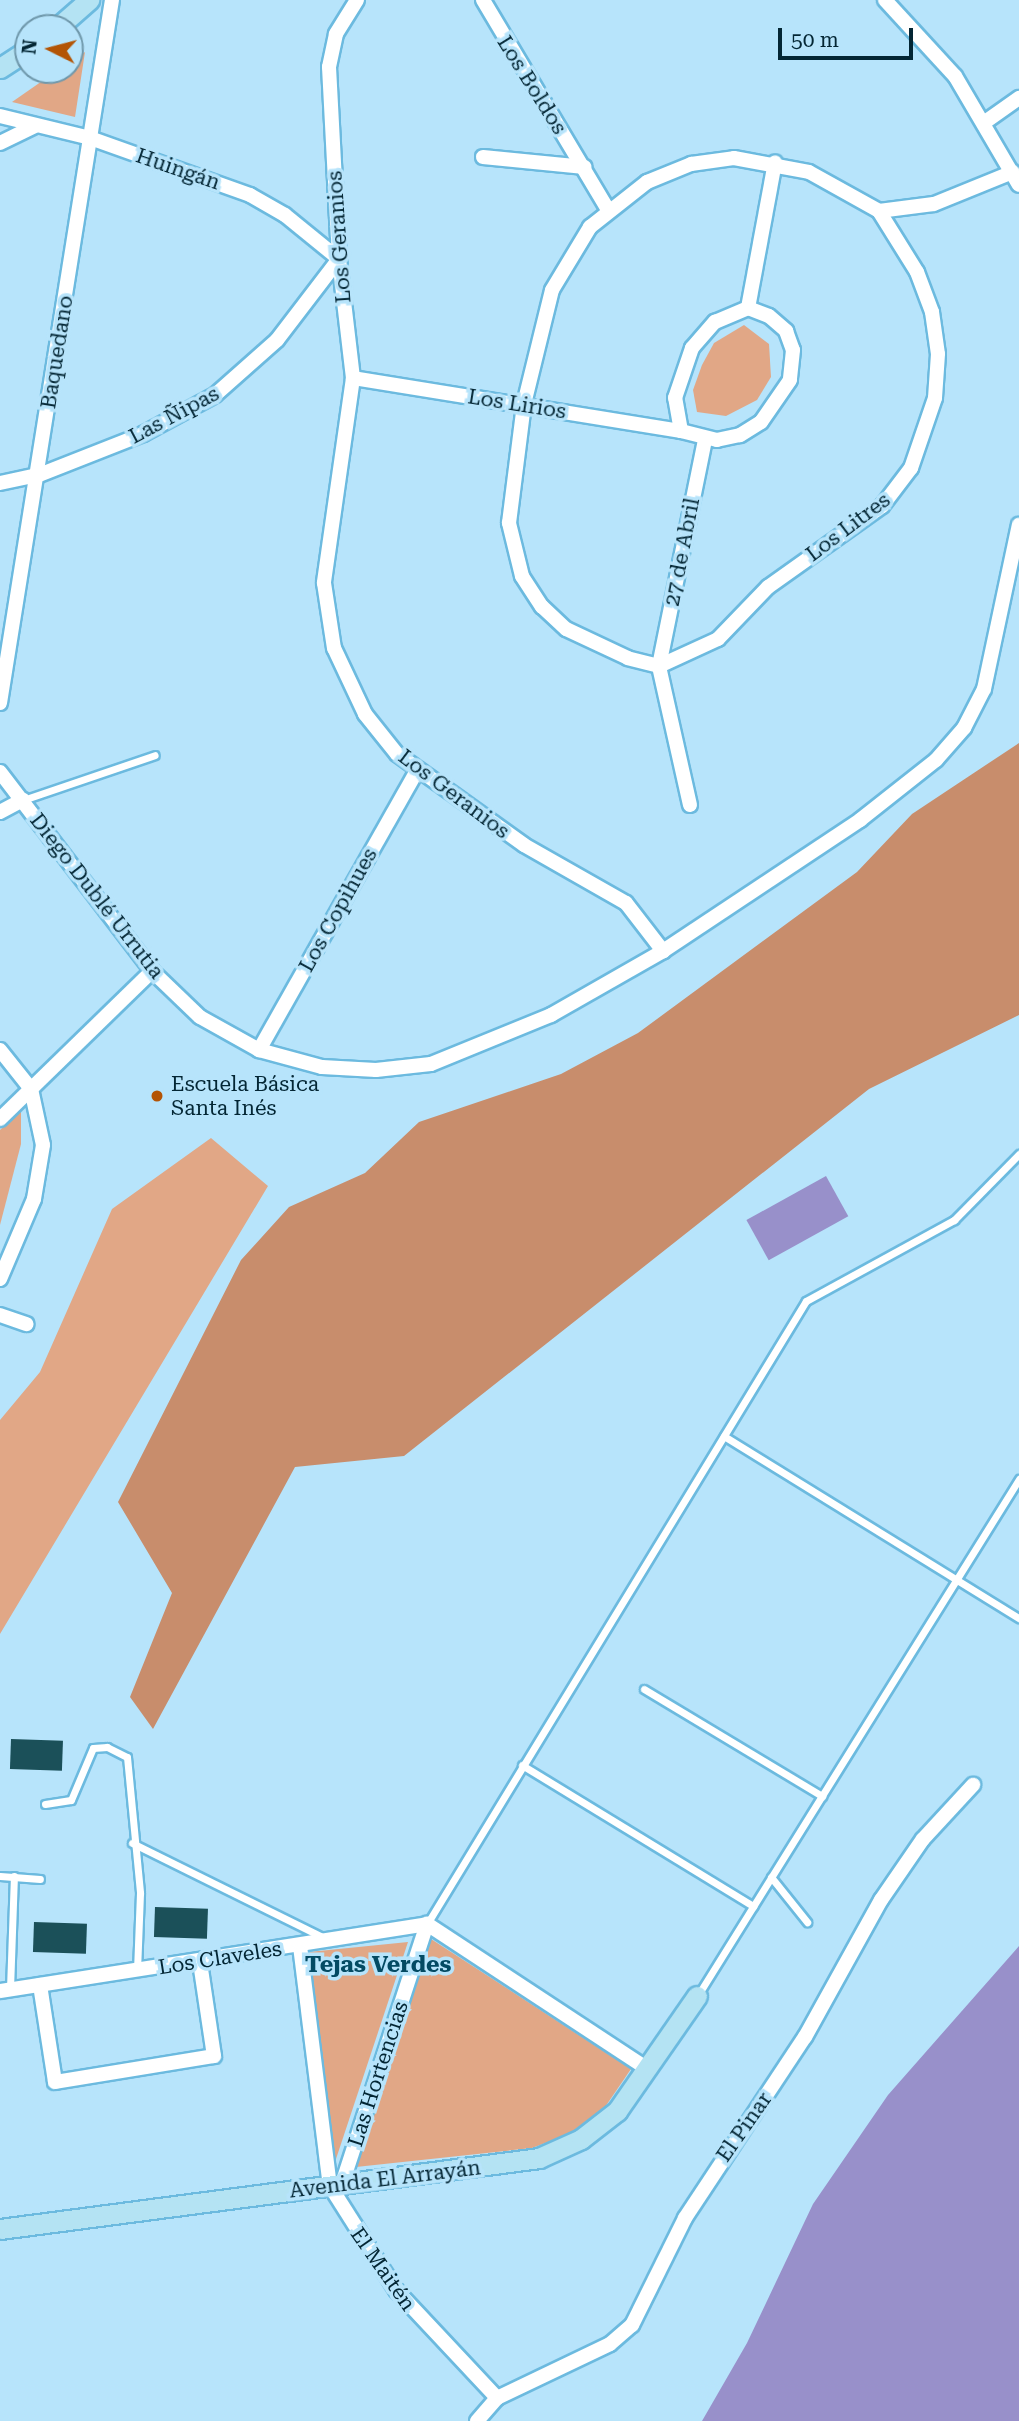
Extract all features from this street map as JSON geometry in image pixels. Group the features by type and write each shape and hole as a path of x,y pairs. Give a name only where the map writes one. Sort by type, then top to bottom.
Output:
{"street":[{"path":"73,14 89,0"},
{"name":"Baquedano","path":"0,703 39,475 112,0"},
{"name":"Los Geranios","path":"357,0 336,34 329,67 339,259 353,378 324,583 329,626 341,668 365,714 417,771 524,845 626,903 663,951"},
{"name":"Los Boldos","path":"483,0 607,208"},
{"path":"879,211 934,204 1016,178 985,122 935,49 885,0"},
{"path":"985,122 1019,98"},
{"name":"Huingán","path":"0,116 90,138 250,195 285,215 339,259"},
{"path":"0,143 35,126"},
{"name":"Los Boldos","path":"483,157 584,167"},
{"name":"Los Litres","path":"734,158 775,162 837,184 879,211 917,272 937,333 935,398 911,468 882,506 768,587 718,639 659,666 628,659 566,629 542,607 522,576 509,523 524,404 552,290 575,246 607,208 647,182 691,164 734,158"},
{"path":"748,308 775,162"},
{"name":"Las Ñipas","path":"0,483 39,475 168,423 215,395 277,340 339,259"},
{"path":"748,308 769,316 786,331 793,350 790,380 751,429 729,438 705,439 681,431 675,398 692,348 715,322 748,308"},
{"name":"Los Lirios","path":"353,378 681,431"},
{"name":"27 de Abril","path":"659,666 705,439"},
{"path":"663,951 860,820 951,745 975,709 990,674 1007,562 1019,525"},
{"path":"659,666 690,805"},
{"name":"Los Copihues","path":"259,1050 417,771"},
{"name":"Diego Dublé Urrutia","path":"0,772 152,971 200,1017 259,1050 348,1070 430,1064 551,1014 663,951"},
{"path":"0,812 23,800"},
{"path":"0,1119 152,971"},
{"path":"0,1050 31,1089 42,1126 39,1181 0,1279"},
{"path":"0,1315 26,1324"},
{"name":"El Pinar","path":"477,2421 497,2398 610,2344 632,2325 685,2218 805,2037 894,1879 973,1785"},
{"path":"427,1924 648,2069"},
{"name":"Los Claveles","path":"5,1990 200,1962 427,1924"},
{"name":"Las Hortencias","path":"336,2185 427,1924"},
{"name":"El Maitén","path":"300,1946 336,2185 396,2290 497,2398"},
{"path":"40,1985 55,2082 214,2056 200,1962"},
{"name":"Avenida El Arrayán","path":"0,2229 517,2163 561,2150 617,2111 697,1996"}],"lane":[{"path":"23,800 155,755"},
{"path":"427,1924 806,1301 954,1220 1019,1154"},
{"path":"724,1436 1019,1618"},
{"path":"697,1996 1019,1479"},
{"path":"644,1689 822,1796"},
{"path":"44,1804 71,1800 85,1759 93,1748 107,1747 128,1757 132,1843 140,1893 137,1971"},
{"path":"522,1765 754,1906"},
{"path":"132,1843 329,1941"},
{"path":"0,1876 40,1879"},
{"path":"5,1990 14,1876"},
{"path":"771,1877 807,1922"}],"shaded area":[{"path":"38,84 80,84 75,117 12,102"},
{"path":"744,325 769,344 771,377 757,400 726,416 697,412 693,390 702,365 714,343"},
{"path":"1019,743 1019,1015 869,1089 404,1456 295,1467 153,1729 130,1697 172,1593 118,1502 241,1260 289,1207 365,1173 419,1122 561,1074 638,1033 857,872 912,814"},
{"path":"21,1110 21,1144 0,1225 0,1130"},
{"path":"211,1138 268,1186 0,1634 0,1420 40,1372 112,1209"},
{"path":"826,1176 848,1216 769,1260 746,1220"},
{"path":"431,1939 631,2069 603,2110 577,2131 532,2148 356,2167"},
{"path":"408,1942 334,2165 309,1952"},
{"path":"1019,1946 1019,2421 702,2421 747,2343 813,2204 888,2095"}],"building":[{"path":"11,1739 63,1741 62,1771 10,1769"},
{"path":"155,1907 208,1909 207,1939 154,1937"},
{"path":"34,1922 87,1924 86,1954 33,1952"}],"place":[{"name":"Escuela Básica Santa Inés","path":"157,1096"}],"district":[{"name":"Tejas Verdes","path":"378,1965"}]}
